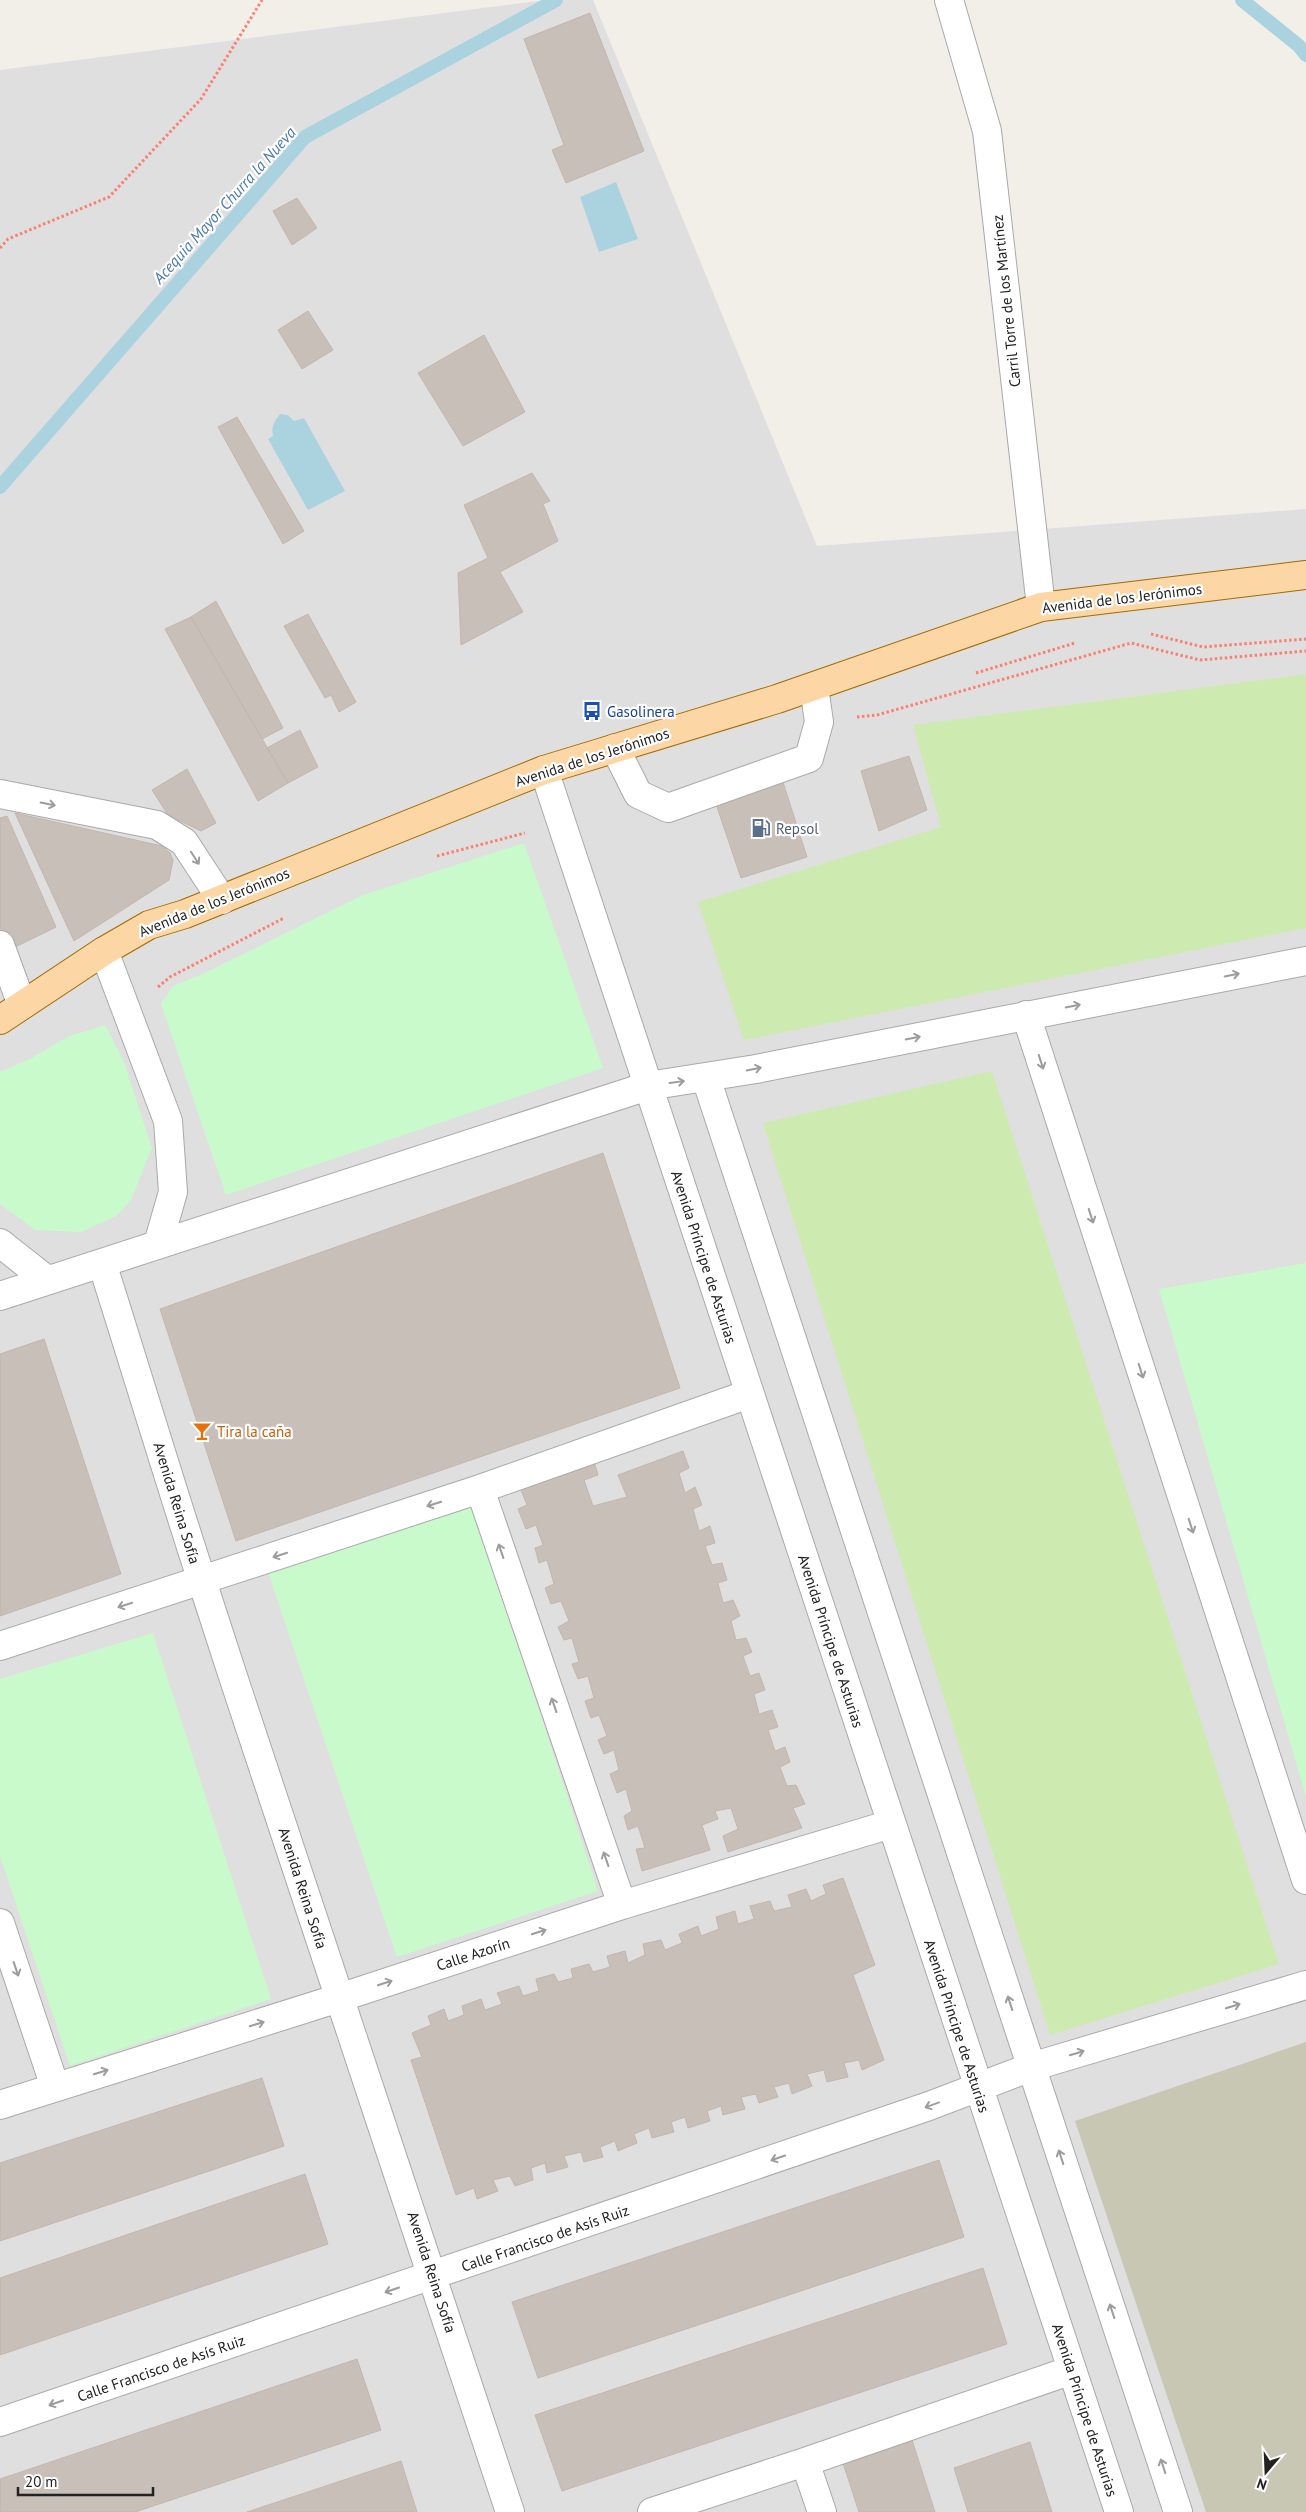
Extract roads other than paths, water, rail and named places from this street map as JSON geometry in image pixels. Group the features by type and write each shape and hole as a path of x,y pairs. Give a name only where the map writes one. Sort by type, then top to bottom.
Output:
{"main road":[{"name":"Avenida de los Jerónimos","path":"11,1012 104,951 149,925 186,914 222,900 544,770 814,686 1041,607 1306,575"}],"street":[{"name":"Carril Torre de los Martínez","path":"949,0 987,131 1041,607"},
{"path":"615,748 638,794 668,808 809,758 819,722 814,686"},
{"name":"Avenida Príncipe de Asturias","path":"544,770 1119,2512"},
{"path":"0,794 157,825 184,842 222,900"},
{"path":"0,945 11,1012"},
{"path":"104,951 168,1121 173,1192 158,1244"},
{"path":"0,1296 648,1086 706,1078 1306,961"},
{"path":"1026,1015 1306,1880"},
{"path":"706,1078 1178,2512"},
{"path":"0,1243 47,1280"},
{"name":"Avenida Reina Sofía","path":"102,1262 202,1580 510,2512"},
{"path":"0,1646 480,1489 749,1394"},
{"path":"480,1489 622,1905"},
{"name":"Calle Azorín","path":"0,2105 55,2086 339,1998 622,1905 891,1824"},
{"path":"0,1923 55,2086"},
{"name":"Calle Francisco de Asís Ruiz","path":"0,2422 978,2089 1031,2067 1306,1985"},
{"path":"652,2512 805,2462 1072,2370"},
{"path":"805,2462 822,2512"}],"water":[{"path":"616,182 638,239 599,252 580,197"},
{"path":"280,414 288,415 294,421 304,418 345,491 308,510 268,439 273,436 272,429"}],"waterway":[{"name":"Acequia Mayor Churra la Nueva","path":"0,487 305,137 556,0"},
{"name":"Acequia Mayor Churra la Nueva","path":"1242,0 1299,46 1306,55"}],"place":[{"name":"Gasolinera","path":"592,711"},
{"name":"Repsol","path":"761,828"},
{"name":"Tira la caña","path":"202,1431"}]}
